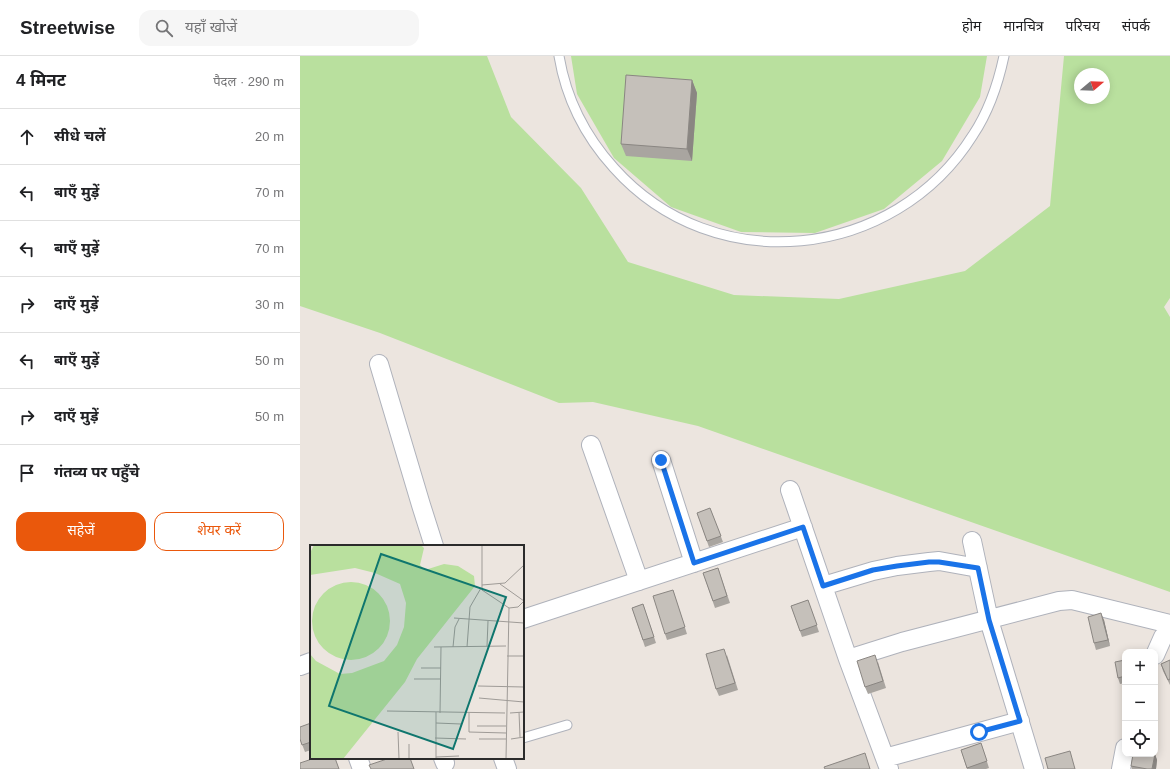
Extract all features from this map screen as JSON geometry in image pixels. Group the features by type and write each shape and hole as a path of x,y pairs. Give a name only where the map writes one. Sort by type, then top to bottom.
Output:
{"street":[{"path":"379,364 434,545"},
{"path":"590,445 639,581"},
{"path":"661,460 694,563"},
{"path":"790,490 848,659 887,763 1020,721"},
{"path":"524,619 803,527"},
{"path":"972,541 989,620 1034,769"},
{"path":"823,586 873,570 929,562 939,562 978,568"},
{"path":"848,659 902,642 1059,601 1072,600 1170,624"},
{"path":"1158,649 1163,637 1170,629"},
{"path":"300,666 310,662"},
{"path":"1121,769 1123,757"},
{"path":"358,759 362,769"},
{"path":"503,759 507,769"}],"lane":[{"path":"558,56 561,72 571,102 585,130 603,156 623,179 647,199 674,216 702,229 732,238 763,242 794,242 825,238 855,230 883,218 910,202 934,182 955,160 974,135 988,108 999,80 1004,56"},
{"path":"524,738 568,724"}],"green space":[{"path":"300,56 487,56 511,117 581,188 628,262 734,295 839,299 965,271 1050,206 1064,56 1170,56 1170,298 1164,307 1170,317 1170,592 698,426 593,402 559,403 380,333 300,306"},
{"path":"571,56 987,56 980,97 942,161 884,209 815,233 741,232 671,207 614,158 577,94"}],"building":[{"path":"626,75 692,80 687,149 621,144"},
{"path":"710,508 721,536 707,541 697,513"},
{"path":"718,568 727,596 713,601 703,573"},
{"path":"673,590 685,627 665,634 653,596"},
{"path":"808,600 817,625 800,631 791,606"},
{"path":"643,604 654,637 643,640 632,608"},
{"path":"1101,613 1108,640 1094,643 1088,617"},
{"path":"724,649 735,683 716,689 706,654"},
{"path":"875,655 883,681 865,687 857,661"},
{"path":"1170,660 1170,679 1168,680 1161,664"},
{"path":"1122,661 1122,677 1118,678 1115,662"},
{"path":"310,723 310,742 302,745 300,739 300,727"},
{"path":"981,743 987,761 967,768 961,750"},
{"path":"1070,751 1075,769 1048,769 1045,758"},
{"path":"865,753 870,769 825,769 824,767"},
{"path":"1132,757 1154,757 1152,769 1131,766"},
{"path":"312,759 335,759 339,769 300,769 300,763"},
{"path":"387,759 410,759 414,769 371,769 369,765"}],"route":[{"path":"661,460 694,563 803,527 823,586 873,570 929,562 939,562 978,568 989,620 1020,721 979,732"}]}
